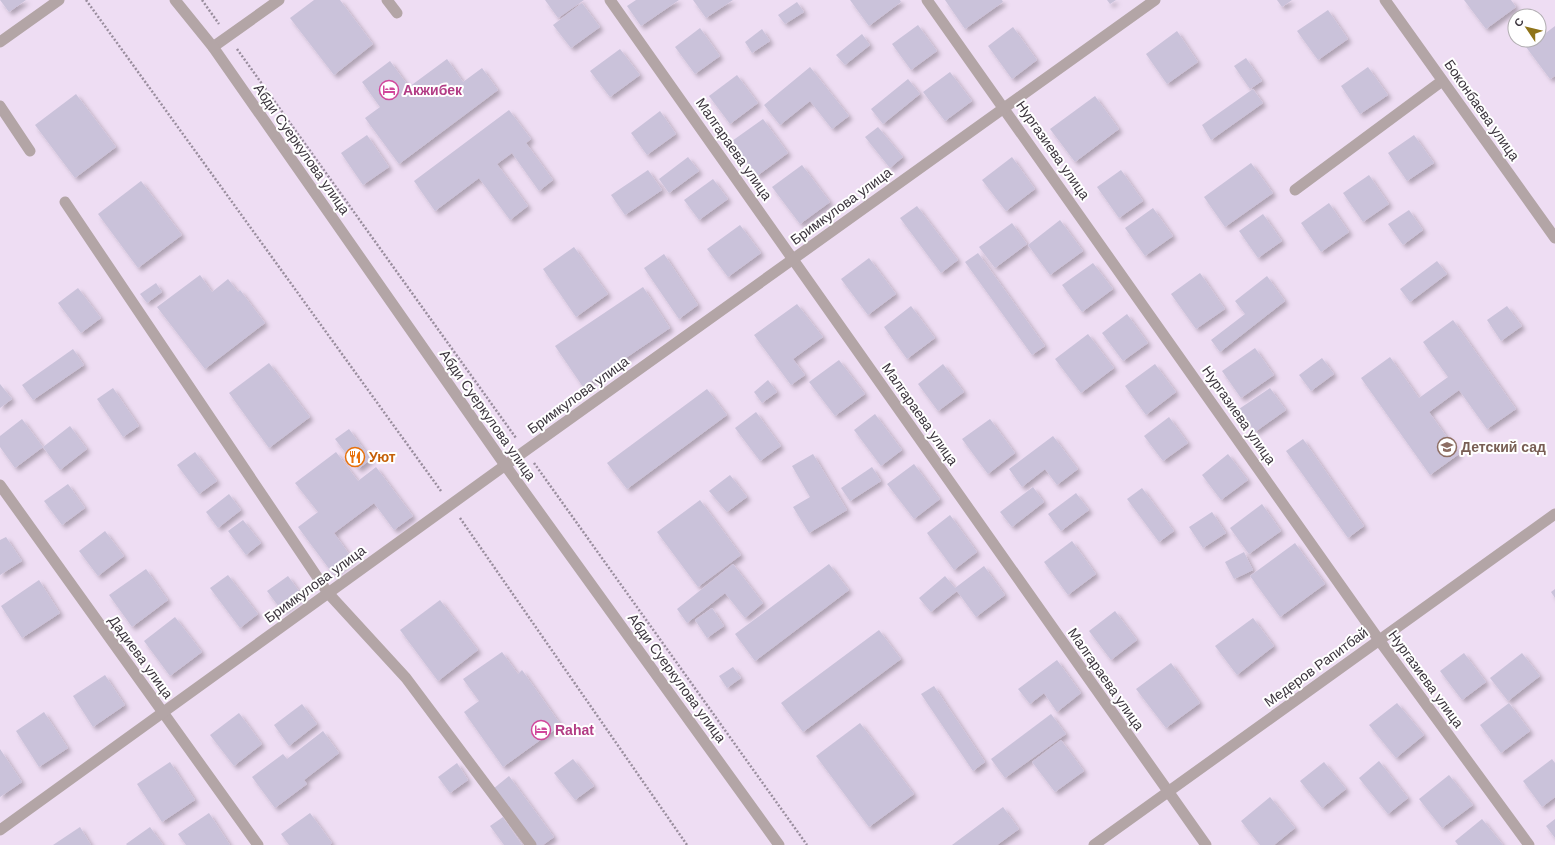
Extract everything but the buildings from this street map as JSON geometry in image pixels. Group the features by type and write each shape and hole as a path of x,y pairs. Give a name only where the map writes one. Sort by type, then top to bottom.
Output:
{"street":[{"path":"0,42 59,0"},
{"name":"Абди Суеркулова улица","path":"175,0 212,47 505,466 779,845"},
{"path":"212,47 279,0"},
{"path":"387,0 397,13"},
{"name":"Малгараева улица","path":"610,0 794,259 1167,792 1206,845"},
{"name":"Нургазиева улица","path":"928,0 1379,640 1529,845"},
{"name":"Бримкулова улица","path":"0,830 525,451 1155,0"},
{"name":"Боконбаева улица","path":"1385,0 1555,238"},
{"path":"1295,190 1442,80"},
{"path":"0,106 30,150"},
{"path":"65,202 328,593 406,678 531,845"},
{"name":"Дадиева улица","path":"0,485 258,845"},
{"name":"Медеров Рапитбай","path":"1094,845 1555,514"}],"path":[{"path":"86,0 451,505 686,845"},
{"path":"202,0 807,845"}],"place":[{"name":"Акжибек","path":"389,90"},
{"name":"Детский сад","path":"1447,447"},
{"name":"Уют","path":"355,457"},
{"name":"Rahat","path":"541,730"}]}
